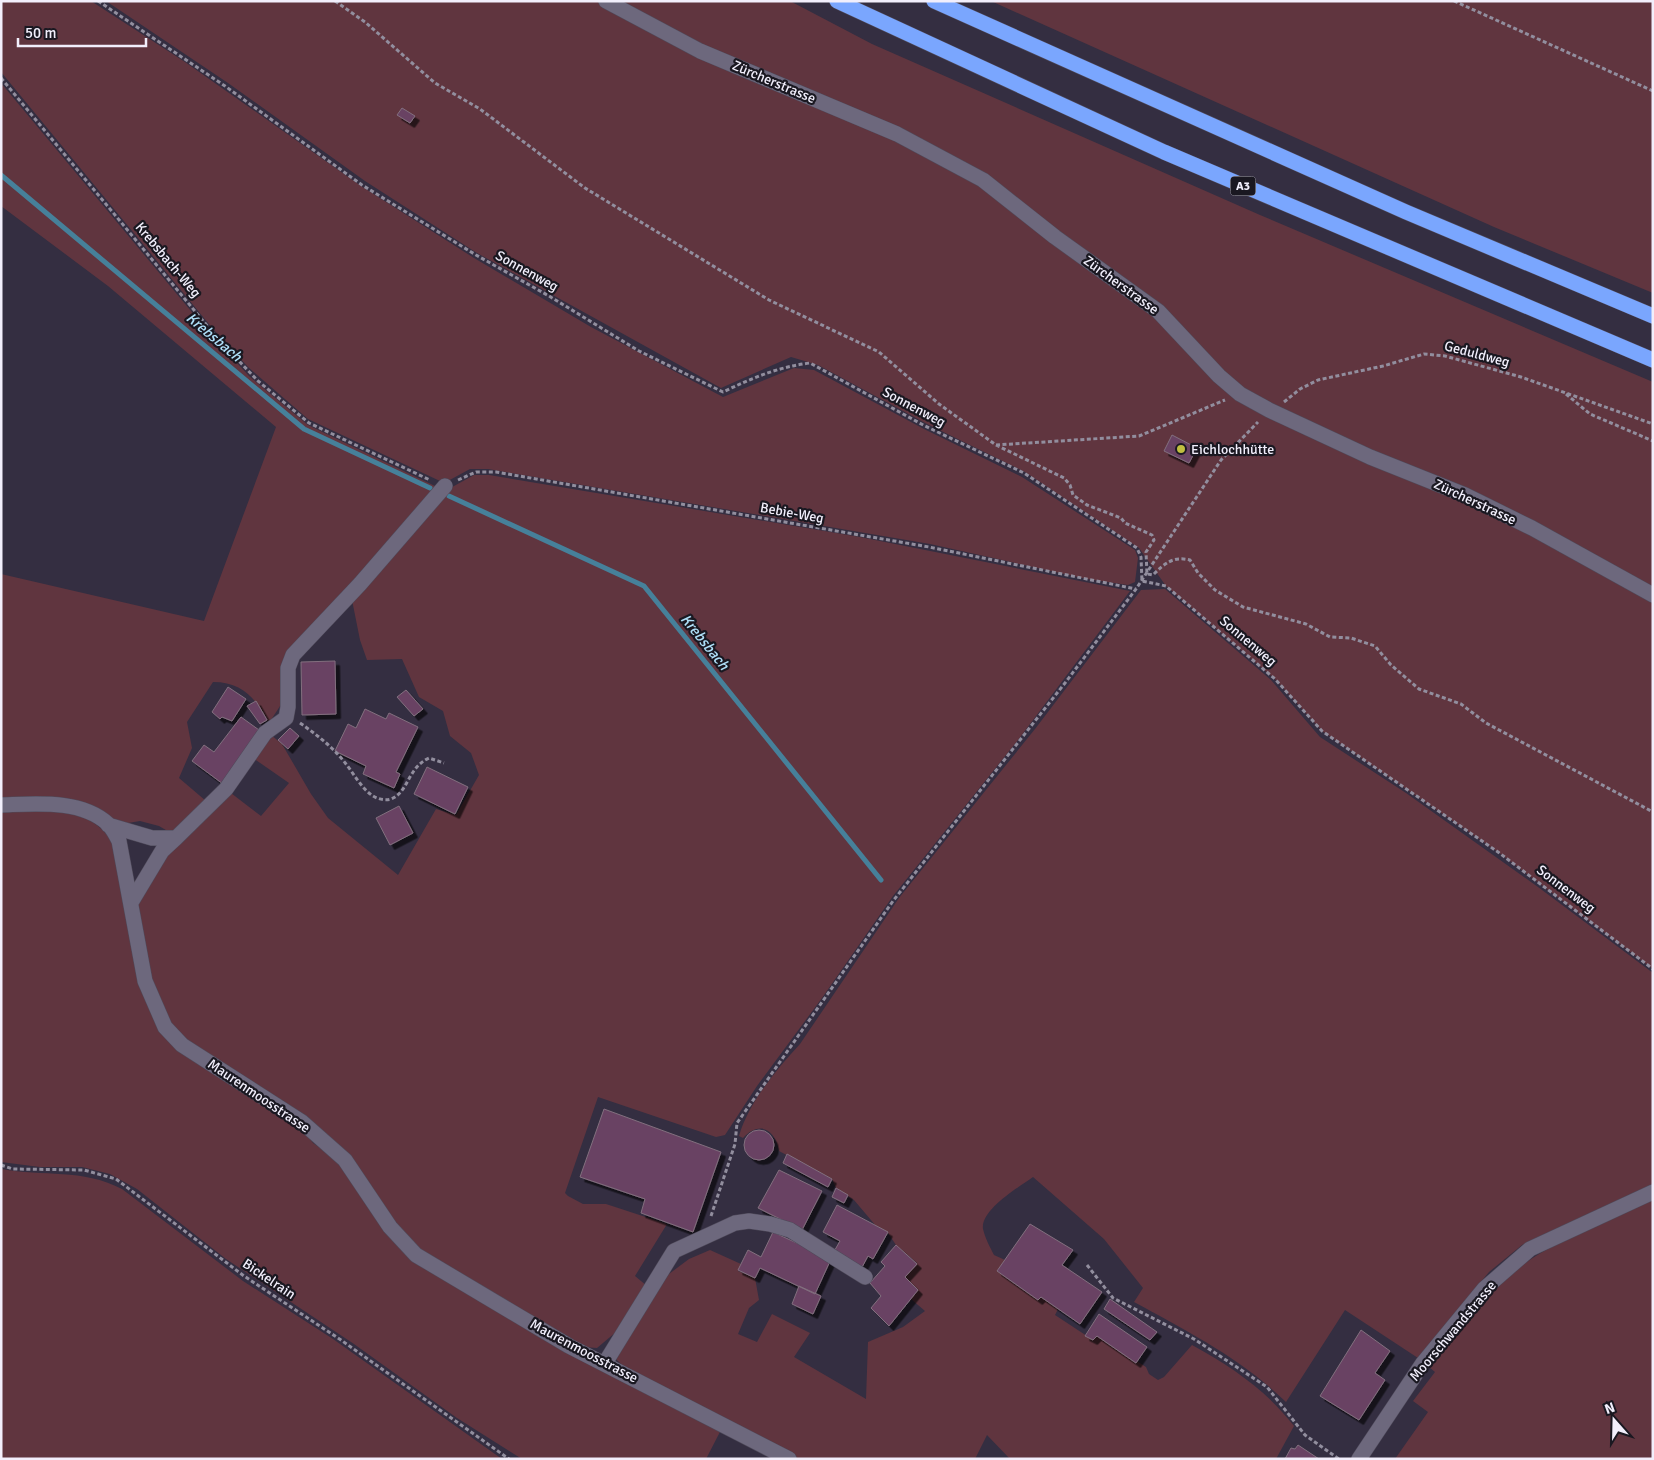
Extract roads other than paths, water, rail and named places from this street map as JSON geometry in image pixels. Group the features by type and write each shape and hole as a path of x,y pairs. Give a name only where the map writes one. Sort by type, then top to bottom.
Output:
{"highway":[{"name":"A3","path":"837,1 1164,152 1653,360"},
{"path":"934,1 1406,212 1653,316"}],"street":[{"name":"Zürcherstrasse","path":"606,1 700,51 897,134 984,180 1055,237 1158,311 1219,376 1240,394 1269,410 1370,457 1465,495 1532,528 1653,595"},
{"path":"132,901 162,851 226,789 265,733 286,718 288,707 288,668 293,655 360,584 445,486"},
{"name":"Maurenmoosstrasse","path":"1,805 67,807 88,811 108,825 119,841 132,901 145,981 164,1027 182,1045 302,1122 345,1160 390,1227 416,1255 568,1346 605,1363 789,1459"},
{"path":"108,825 152,838 176,838"},
{"name":"Moorschwandstrasse","path":"1359,1459 1423,1363 1484,1289 1530,1249 1653,1192"},
{"path":"605,1363 674,1251 735,1223 749,1221 770,1224 790,1230 865,1277"}],"waterway":[{"name":"Krebsbach","path":"1,175 304,429 430,488"},
{"name":"Krebsbach","path":"449,496 644,586 881,880"}],"place":[{"name":"Eichlochhütte","path":"1181,449"}]}
